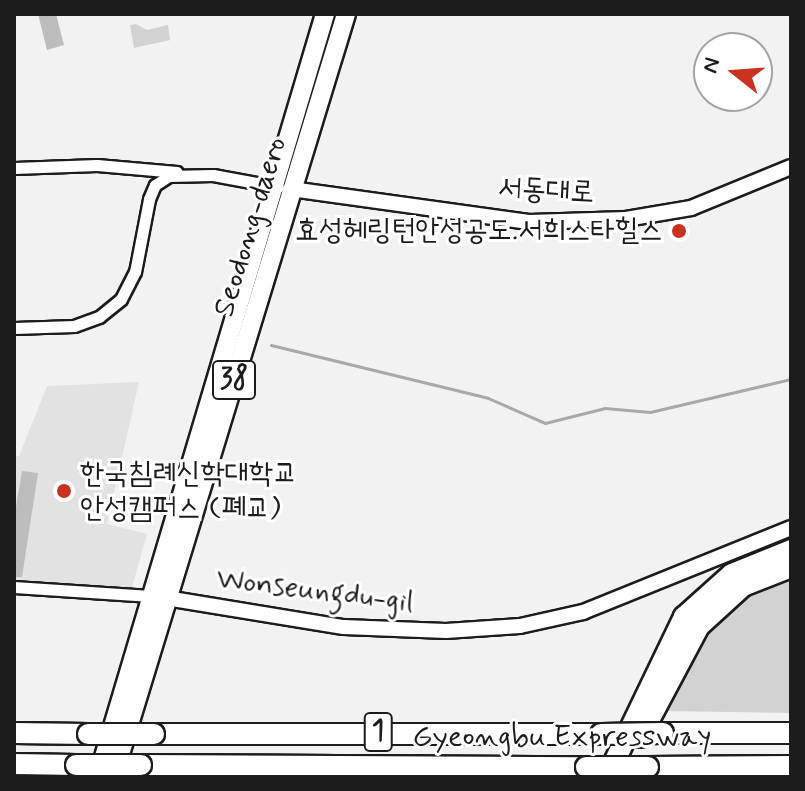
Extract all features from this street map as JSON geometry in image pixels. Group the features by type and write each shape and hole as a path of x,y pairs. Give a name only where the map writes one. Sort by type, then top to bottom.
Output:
{"highway":[{"path":"607,777 684,617 732,574 791,550"},
{"path":"621,777 699,626 743,586 791,567"},
{"path":"731,732 791,726"},
{"name":"1","path":"14,733 106,741"},
{"name":"Gyeongbu Expressway","path":"106,741 154,734 791,733"},
{"name":"1","path":"14,764 83,771 141,765"},
{"path":"141,765 262,777"},
{"name":"Gyeongbu Expressway","path":"141,765 791,766"}],"main road":[{"name":"Seodong-daero","path":"98,777 106,741 160,597 281,188 325,14"},
{"name":"Seodong-daero","path":"281,188 346,14"},
{"name":"Seodong-daero","path":"106,741 115,777"},
{"path":"83,771 106,741"}],"street":[{"path":"14,168 97,165 186,172 281,188"},
{"name":"서동대로","path":"281,188 529,222 626,219 691,208 791,167"},
{"path":"14,328 74,326 99,317 121,299 135,272 155,185 186,172"},
{"name":"Wonseungdu-gil","path":"160,597 344,627 446,631 520,626 583,612 791,528"},
{"path":"14,587 160,597"}],"shaded area":[{"path":"136,24 147,30 168,25 170,40 134,48 130,25"},
{"name":"한국침례신학대학교 안성캠퍼스 (폐교)","path":"139,382 107,524 147,534 131,591 14,579 14,456 19,456 47,386"},
{"path":"791,572 791,713 661,711 700,634 761,584"}],"building":[{"path":"38,14 56,14 64,45 47,50"},
{"path":"22,471 38,473 22,577 14,577 14,519"}],"waterway":[{"path":"271,345 488,398 545,423 605,408 650,412 791,379"}],"place":[{"name":"효성헤링턴안성공도.서희스타힐스","path":"679,231"},
{"name":"한국침례신학대학교 안성캠퍼스 (폐교)","path":"64,491"}]}
